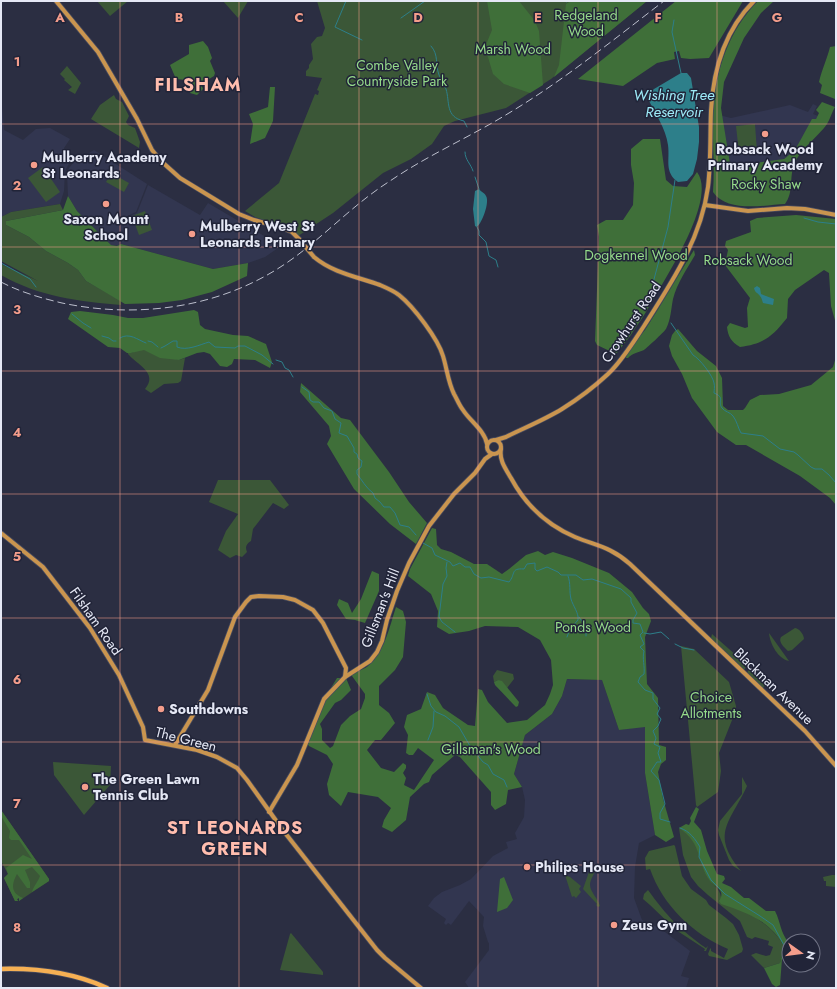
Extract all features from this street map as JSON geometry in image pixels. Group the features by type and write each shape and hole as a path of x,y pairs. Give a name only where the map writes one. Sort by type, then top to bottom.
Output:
{"main road":[{"path":"1,969 54,972 92,982 107,988"}],"street":[{"path":"56,1 98,52 137,119 152,150 161,161 180,178 233,210 254,220 292,232 314,257 330,268 381,286 392,291 406,302 437,342 443,356 448,380 462,410 484,435 500,442 501,460"},
{"name":"Crowhurst Road","path":"494,440 506,438 562,409 584,394 609,373 632,344 687,256 694,240 705,205 709,174 711,110 717,69 728,37 740,18 754,1"},
{"path":"705,205 748,211 787,208 836,214"},
{"path":"484,435 487,446 493,454 501,460"},
{"path":"493,454 498,453 506,438"},
{"path":"485,459 487,446 494,440"},
{"name":"Gillsman's Hill","path":"269,812 297,765 324,699 345,677 370,662 377,652 382,641 386,620 397,591 409,563 429,526 454,494 476,473 485,459 493,454"},
{"name":"Blackman Avenue","path":"501,460 519,492 534,510 545,519 568,533 606,547 624,558 805,731 836,766"},
{"name":"Filsham Road","path":"1,533 43,567 90,628 119,675 143,726 145,740"},
{"path":"175,745 208,690 235,617 251,597 283,597 295,600 319,616 346,668 345,677"},
{"path":"346,668 353,671"},
{"name":"The Green","path":"145,740 175,745 217,757 237,768 269,812 377,950 391,964 421,988"}],"shaded area":[{"name":"Robsack Wood Primary Academy","path":"813,104 817,106 813,114 818,116 793,154 769,166 730,168 719,115 731,118 790,105 808,112"},
{"name":"Mulberry Academy St Leonards","path":"1,105 4,130 23,140 36,129 50,128 70,139 64,148 66,156 71,160 65,171 64,191 60,204 11,212 1,217"},
{"name":"Saxon Mount School","path":"94,150 147,184 136,212 125,217 120,246 111,245 77,211 68,196 67,174 69,168 74,162"},
{"name":"Mulberry West St Leonards Primary","path":"148,185 200,215 208,203 281,246 265,257 248,263 213,269 121,244 125,218 137,213"},
{"path":"567,679 602,680 619,730 645,726 645,773 655,835 639,843 635,867 634,898 642,920 661,929 690,951 681,976 689,978 686,988 469,988 465,982 489,950 489,943 483,926 484,917 469,901 451,925 448,923 446,925 444,923 446,919 428,906 434,898 442,892 471,879 493,856 508,848 506,842 517,839 515,833 524,817 525,800 522,787 514,774 525,735 552,714 562,696"}],"green space":[{"path":"97,1 128,1 110,16"},
{"path":"223,1 248,1 238,18"},
{"name":"Combe Valley Countryside Park","path":"317,1 647,1 551,79 506,108 455,121 444,126 432,144 411,159 383,173 333,213 298,236 291,229 255,217 245,211 279,183 315,94 318,95 319,91 317,90 322,78 306,76 306,71 313,59 311,44 317,37 322,36 325,28"},
{"name":"Marsh Wood","path":"487,1 519,1 535,21 539,31 543,85 530,93 504,84 493,74 485,47 492,30"},
{"name":"Redgeland Wood","path":"571,1 647,1 554,77 559,65 566,4"},
{"name":"Redgeland Wood","path":"676,1 743,1 709,58 681,58 679,51 674,52 675,59 657,63 623,86 578,79"},
{"name":"Rocky Shaw","path":"758,1 774,1 761,13 744,38 724,82 721,108 730,164 733,166 784,159 795,150 812,119 816,119 819,113 816,110 822,102 835,107 827,124 796,159 790,195 785,204 746,206 727,203 719,199 713,192 713,112 717,81 725,52 739,25"},
{"path":"203,41 208,47 212,58 210,61 215,73 214,76 201,84 203,89 197,95 190,93 186,80 176,79 170,65 189,54 189,45"},
{"path":"836,46 835,99 820,93 822,85 819,82 830,47"},
{"path":"67,66 81,83 75,94 68,90 72,87 60,74"},
{"path":"270,87 275,87 273,121 265,138 250,144 253,124 249,114 268,107"},
{"path":"114,95 116,99 122,102 129,116 126,122 128,125 135,128 140,142 139,148 91,119 100,105"},
{"path":"755,124 757,152 739,153 736,126"},
{"name":"Dogkennel Wood","path":"643,139 660,139 666,180 673,186 687,187 697,172 701,184 701,199 696,217 679,254 643,317 616,354 597,345 595,341 599,237 597,225 606,220 623,220 633,205 634,183 631,165 631,149"},
{"path":"43,167 60,192 46,202 28,178"},
{"path":"111,173 129,183 124,192 106,182"},
{"path":"68,196 77,211 111,245 117,246 121,244 213,269 248,263 247,276 212,292 182,300 159,303 125,304 86,281 78,270 46,251 29,237 6,225 6,221 63,210"},
{"path":"60,204 63,210 6,221 6,225 29,237 46,251 68,263 78,270 86,281 121,301 121,305 59,297 30,288 1,275 1,264 38,281 1,261 1,217 11,212"},
{"path":"145,211 152,230 139,235 132,216"},
{"name":"Robsack Wood","path":"796,215 836,219 836,324 831,306 829,273 824,270 795,290 788,299 787,318 772,335 761,342 740,347 730,338 727,327 730,323 745,328 748,327 747,308 750,298 725,265 728,250 725,246 726,241 751,232 750,221 757,218"},
{"path":"694,250 695,255 677,287 666,329 644,350 626,358 631,346 645,330"},
{"path":"194,310 198,312 200,325 205,329 233,335 248,336 266,344 272,362 270,368 255,360 234,359 232,364 227,367 220,366 210,354 204,352 179,360 160,358 144,350 127,353 120,348 108,347 68,319 71,312 80,311 128,318 143,318"},
{"path":"678,329 697,351 716,366 722,378 723,406 728,410 743,410 750,400 760,395 779,394 811,385 833,367 836,357 836,505 830,498 800,476 746,445 736,445 717,432 692,398 682,374 672,356 669,346 672,335"},
{"path":"139,350 145,350 179,360 185,358 181,381 178,383 164,384 151,393 145,389 149,383 148,374 145,369 128,354"},
{"path":"301,383 341,418 350,420 389,472 409,502 427,523 416,544 390,524 354,489 327,444 331,436 329,426 300,392"},
{"path":"218,480 270,480 289,505 284,509 273,503 253,529 251,541 246,546 247,552 242,557 236,555 230,558 218,550 226,531 238,514 209,502"},
{"path":"432,528 436,529 437,545 441,549 451,552 474,564 487,564 502,574 526,555 538,551 545,555 553,552 609,573 632,592 649,614 651,621 645,637 647,684 658,698 659,745 666,747 666,760 661,764 658,772 663,799 674,837 666,842 655,835 645,773 645,727 619,730 602,680 567,679 562,696 552,714 525,735 514,774 522,787 508,790 506,804 495,810 491,805 491,792 460,757 455,755 432,775 429,782 424,784 410,797 406,820 392,832 382,827 391,808 378,797 348,792 341,806 329,795 327,784 333,764 327,755 309,746 306,742 326,696 337,678 346,678 351,690 341,700 335,703 320,724 322,729 322,740 330,748 333,746 341,725 350,716 361,709 365,694 352,676 352,673 367,666 379,653 386,638 396,607 403,611 406,622 403,657 395,670 379,686 379,705 389,713 395,723 381,740 375,740 367,750 381,768 394,772 403,763 406,765 403,773 406,778 404,785 414,790 434,760 418,748 413,755 406,753 408,735 404,727 407,715 421,709 427,692 435,695 443,708 468,725 475,726 478,689 482,690 488,702 507,723 527,720 545,705 550,694 553,685 551,660 540,640 518,627 485,626 469,631 449,634 437,627 438,611 431,594 408,576 410,569"},
{"path":"372,571 379,574 379,591 365,623 346,619 337,605 339,599 348,603 352,613 361,599"},
{"path":"795,628 801,632 804,639 792,650 788,651 780,639"},
{"path":"769,633 789,661 781,657 775,650"},
{"path":"712,634 746,664 745,669 743,669 711,638"},
{"name":"Choice Allotments","path":"681,646 694,649 729,682 736,706 736,710 719,753 721,771 718,792 697,807 696,805"},
{"path":"749,669 762,675 769,681 763,688 747,673"},
{"path":"497,670 513,674 514,679 507,688 498,680 494,682 493,676"},
{"path":"498,680 502,681 519,702 518,706 516,707 495,685 494,682"},
{"name":"The Green Lawn Tennis Club","path":"53,762 111,766 110,785 84,815 54,775"},
{"path":"742,777 747,786 729,819 725,837 726,847 741,871 733,866 729,860 718,830 720,821 742,794"},
{"path":"696,807 699,809 694,822 701,830 707,851 717,874 724,876 725,879 722,883 731,887 744,898 749,898 766,911 775,911 783,933 781,933 781,942 772,930 757,919 721,904 719,901 721,892 710,881 706,874 692,840 679,828 686,824 689,825 691,821 690,818"},
{"path":"1,810 49,879 49,881 19,901 19,898 17,899 18,901 15,901 4,878 8,874 1,861"},
{"path":"1,810 49,879 49,881 32,892 40,876 32,867 25,870 30,882 30,888 27,888 17,874 13,888 16,894 23,898 19,901 19,898 17,899 18,901 15,901 4,878 8,874 6,868 23,855 32,859 19,840 11,840 9,838 10,831 1,816"},
{"path":"679,828 694,841 707,875 718,889 721,897 764,924 781,942 780,963 764,968 751,955 756,953 766,956 770,955 773,947 768,945 769,941 755,937 752,939 747,937 740,921 698,886 691,877 683,855"},
{"path":"674,845 682,876 691,889 733,924 739,935 743,949 742,952 727,960 709,956 708,954 711,948 711,951 724,958 728,949 715,943 691,927 671,907 650,869 646,870 645,858 649,851"},
{"path":"591,866 595,867 595,869 590,883 590,888 599,903 600,906 598,907 583,889"},
{"path":"565,875 581,886 579,889 581,892 576,898 574,896 572,897"},
{"path":"836,875 836,887 826,886 826,881 824,881 823,877"},
{"path":"504,877 513,900 507,908 497,912 500,879"},
{"path":"648,890 667,915 688,935 706,948 708,946 706,951 676,930 643,899 644,894"},
{"path":"291,933 323,972 323,975 280,970"},
{"path":"781,959 780,985 776,987 772,984 764,968 780,963"}],"water":[{"name":"Wishing Tree Reservoir","path":"681,73 687,73 691,78 699,127 699,142 693,174 687,181 678,182 669,170 667,139 663,127 648,99 648,95 654,89"},
{"path":"479,189 485,195 487,203 483,217 477,227 475,226 473,209 475,191"},
{"path":"757,286 760,288 761,294 774,299 773,305 763,303 761,297 754,290"}],"waterway":[{"path":"346,1 335,27 362,40"},
{"path":"401,18 425,1"},
{"path":"674,20 672,32 681,73"},
{"path":"431,46 436,56 439,75 446,89 451,113 458,119 464,121 467,127"},
{"path":"465,152 473,171"},
{"path":"475,177 479,189"},
{"path":"653,283 668,227 675,180"},
{"path":"804,218 818,222 836,224"},
{"path":"477,227 479,235 486,242 489,256 496,260 498,267"},
{"path":"1,263 30,279 36,287"},
{"path":"72,314 91,328"},
{"path":"671,323 693,355 709,372 714,383 714,393 720,396 722,408 732,415 741,433 763,436 780,449 794,452 811,467 815,469 822,469 836,483"},
{"path":"102,336 116,341"},
{"path":"120,338 123,336 130,336 146,343"},
{"path":"148,341 152,342 158,347"},
{"path":"161,348 173,341 177,341 177,347 181,348 193,347 209,342 215,347 235,348 238,346 245,346 262,355 273,364"},
{"path":"276,360 282,362 293,377"},
{"path":"302,387 309,392 310,400 313,402 319,402 324,408 332,411 335,419 341,423 339,433 347,436 354,448 354,452 362,461 361,467 357,470 357,474 373,493 375,498 384,507 390,507 395,513 400,525 409,527 416,535"},
{"path":"423,543 432,548 435,555 450,562 453,566 460,563 465,567 470,567 474,574 481,578 489,577 509,582 517,569 524,569 527,564 535,563 535,569 537,571 547,567 561,575 576,575 583,580 592,579 621,589 631,598 631,602 637,613 633,623 640,624 643,632 640,635 644,644 640,647 644,651 644,674 640,677 638,682 645,690 653,693 653,699 660,708 657,714 661,719 658,726 653,731 656,738 654,744 660,747 658,753 661,762 657,762 651,771 659,780 665,804 660,813 660,819 670,822"},
{"path":"447,562 447,576 443,584 439,617 442,622 455,632"},
{"path":"567,637 570,629 578,620 577,612 571,599 568,576"},
{"path":"579,617 586,627 586,636"},
{"path":"644,633 650,634 661,632 669,639"},
{"path":"675,644 683,648 694,650"},
{"path":"427,694 431,706 436,712 445,716 459,727 470,746 483,762 488,765 493,774 504,780 507,787"},
{"path":"428,740 433,727 434,711"},
{"path":"680,828 689,833 700,847 699,857 711,880 725,894 773,925 781,940"}],"railway":[{"path":"1,282 16,289 62,303 91,308 120,310 178,306 206,300 233,291 260,279 285,264 312,244 376,190 434,154 494,122 549,87 664,1"}],"place":[{"name":"Robsack Wood Primary Academy","path":"765,134"},
{"name":"Mulberry Academy St Leonards","path":"34,165"},
{"name":"Saxon Mount School","path":"106,204"},
{"name":"Mulberry West St Leonards Primary","path":"192,234"},
{"name":"Southdowns","path":"161,709"},
{"name":"The Green Lawn Tennis Club","path":"85,787"},
{"name":"Philips House","path":"527,867"},
{"name":"Zeus Gym","path":"614,925"}],"district":[{"name":"FILSHAM","path":"198,85"},
{"name":"ST LEONARDS GREEN","path":"235,838"}],"park label":[{"name":"Ponds Wood","path":"593,627"},
{"name":"Gillsman's Wood","path":"491,749"}]}
